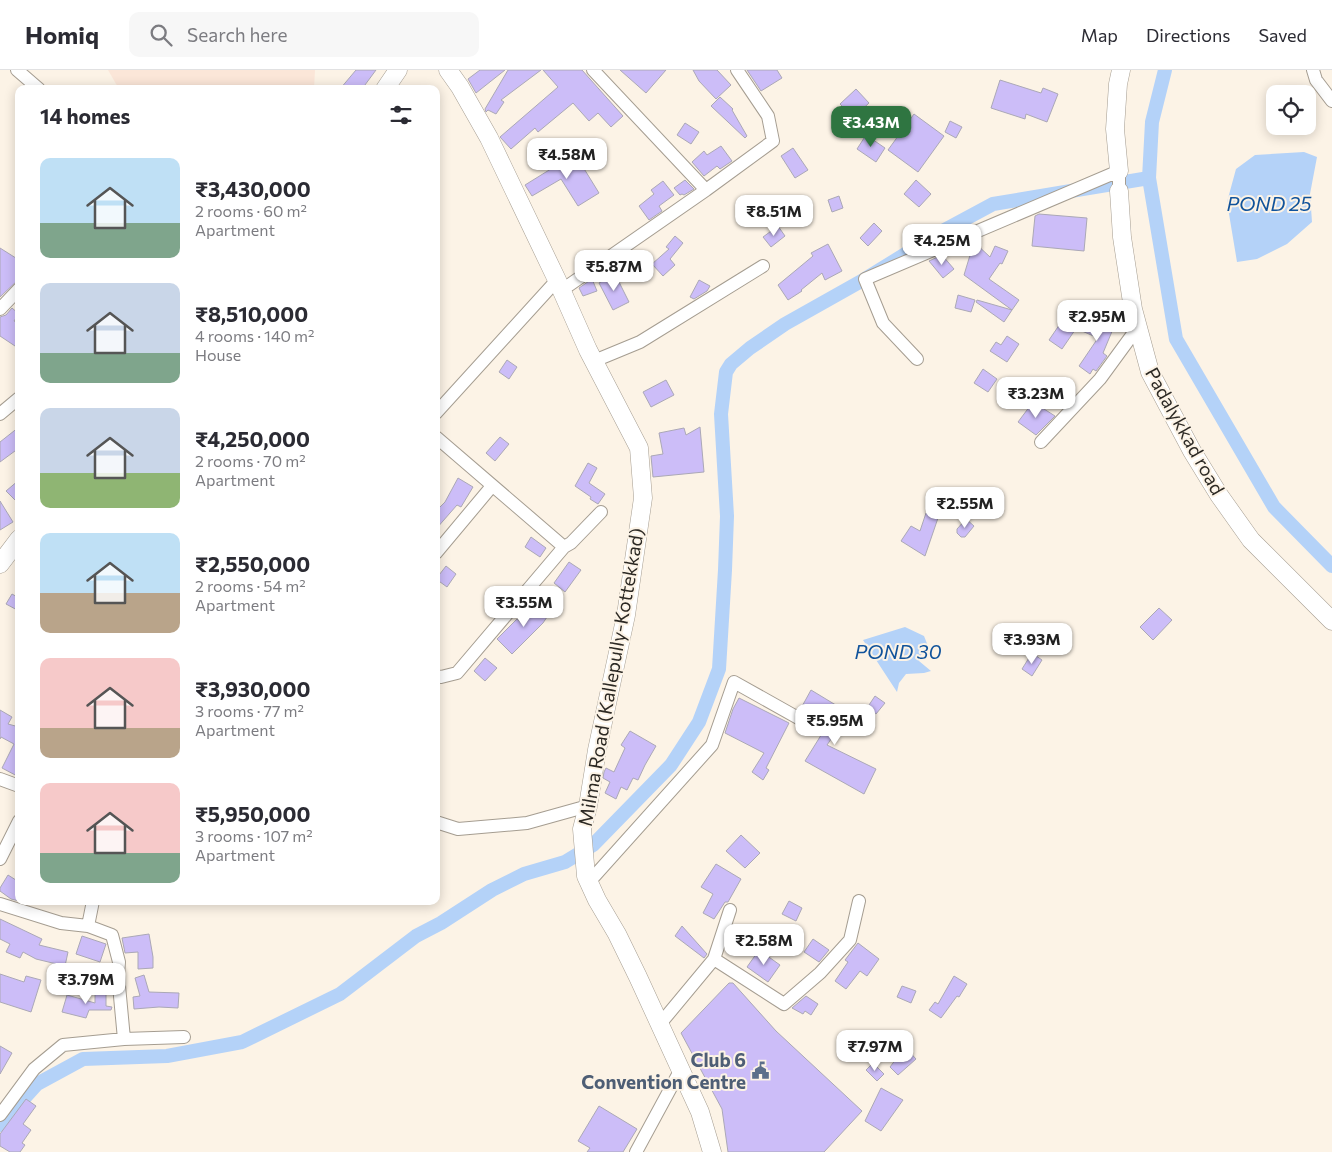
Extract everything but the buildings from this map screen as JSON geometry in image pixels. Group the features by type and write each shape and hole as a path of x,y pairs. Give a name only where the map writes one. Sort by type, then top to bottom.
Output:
{"main road":[{"path":"388,85 398,70"},
{"name":"Milma Road (Kallepully-Kottekkad)","path":"448,70 489,138 560,285 594,361 639,448 643,498 626,616 582,829 588,878 597,900 617,934 681,1069 700,1112 712,1152"},
{"path":"1119,170 1115,129 1118,84 1121,70"},
{"name":"Padalykkad road","path":"1119,192 1122,237 1134,309 1150,372 1192,451 1219,495 1251,540 1332,621"},
{"path":"0,564 15,544"}],"street":[{"path":"17,70 34,85"},
{"path":"593,70 706,190"},
{"path":"440,409 560,285 706,190 774,141 768,116 737,70"},
{"path":"1313,70 1316,80 1332,101"},
{"path":"917,359 882,322 865,279 1119,170"},
{"name":"Padalykkad road","path":"1119,170 1119,192"},
{"path":"594,361 640,342 763,266"},
{"path":"0,309 15,293"},
{"path":"1041,442 1100,379 1138,327"},
{"path":"0,414 15,401"},
{"path":"440,440 564,547"},
{"path":"440,548 492,486"},
{"path":"440,677 457,673 564,547 571,543 601,512"},
{"path":"588,878 712,745 734,682 816,728"},
{"path":"0,779 15,785"},
{"path":"440,823 458,829 527,824 588,806"},
{"path":"0,859 15,829"},
{"path":"714,959 784,1004 820,973 850,940 859,901"},
{"path":"0,904 61,923 88,926 112,936 119,962 118,975 124,1039"},
{"path":"88,926 92,905"},
{"path":"660,1024 714,959 730,910"},
{"path":"0,1115 34,1070 63,1044 184,1037"},
{"path":"636,1152 681,1069"}],"shaded area":[{"path":"108,70 315,70 314,85 117,85"}],"water":[{"name":"POND 25","path":"1304,152 1317,157 1310,194 1312,222 1287,244 1257,259 1237,262 1227,202 1236,169 1255,155"},
{"name":"POND 30","path":"905,627 924,636 928,646 919,661 931,671 906,674 899,683 897,692 863,640"}],"waterway":[{"path":"1165,70 1152,122 1149,178 1176,339 1274,507 1332,566"},
{"path":"0,1125 37,1084 83,1059 167,1056 242,1042 340,994 416,936 441,923 492,890 524,874 565,862 593,845 671,765 699,722 719,669 727,516 721,414 726,372 731,364 750,348 785,324 865,279 941,232 993,204 1149,178"}],"place":[{"name":"Club 6 Convention Centre","path":"760,1071"}]}
